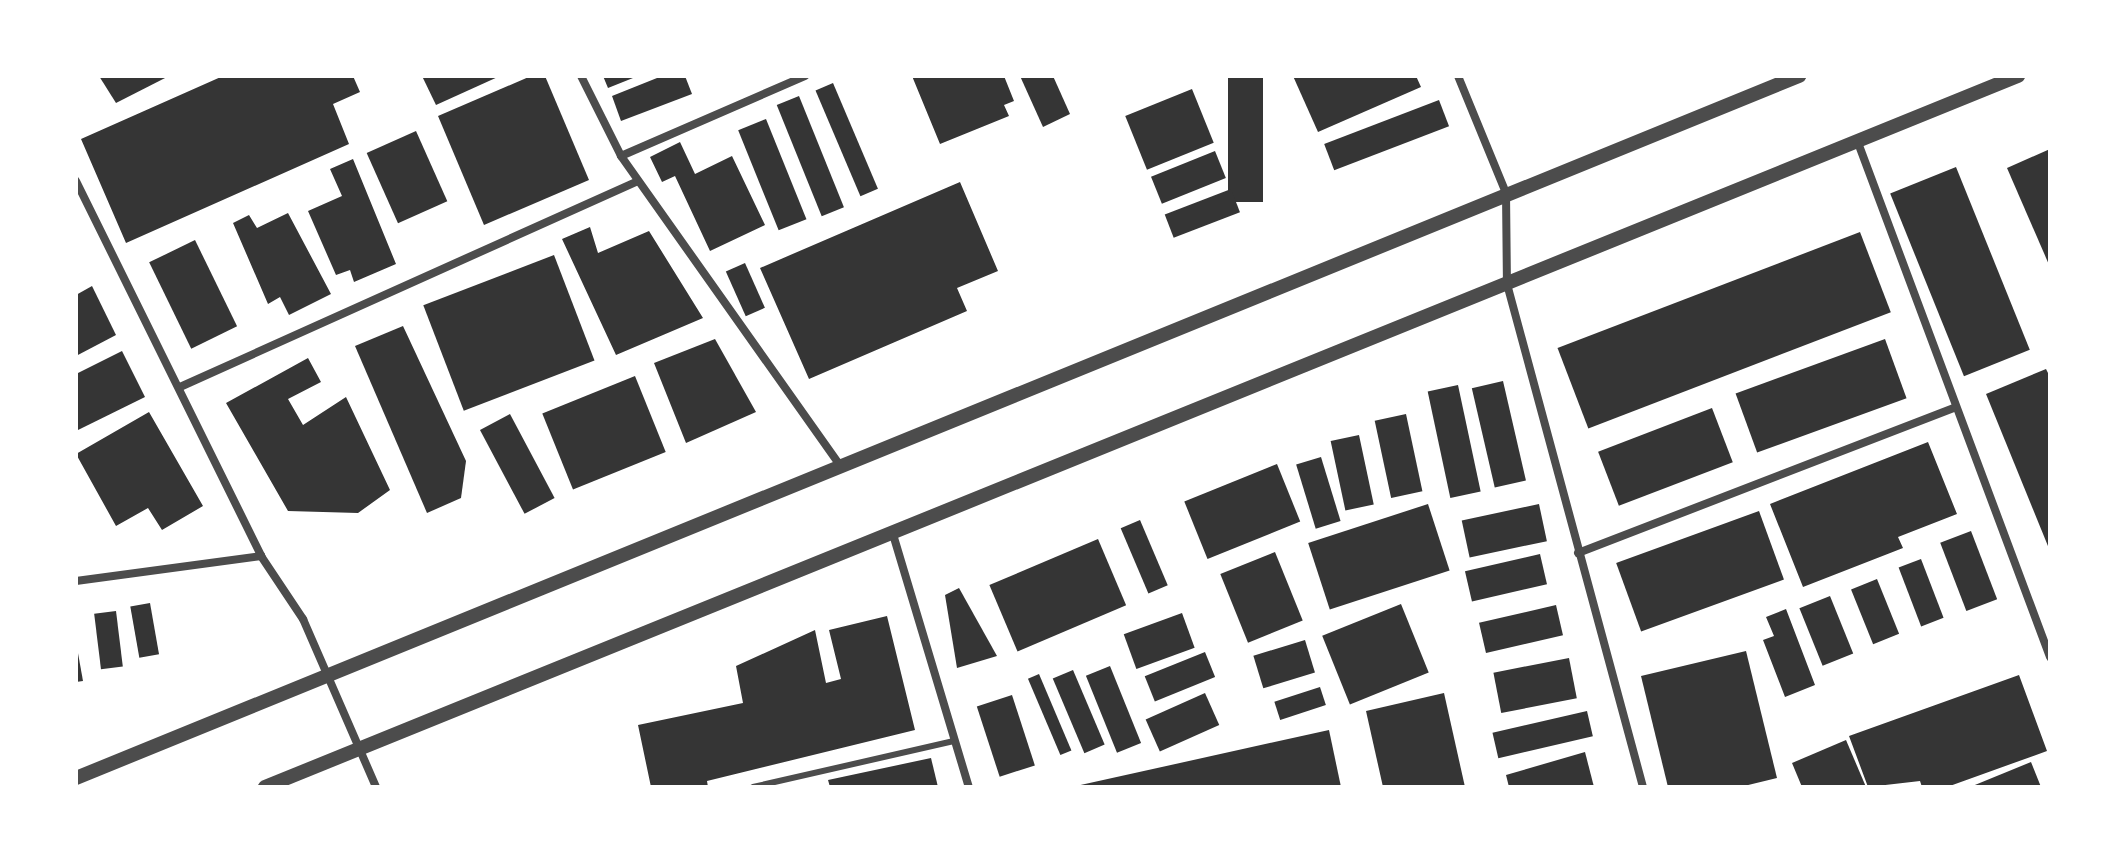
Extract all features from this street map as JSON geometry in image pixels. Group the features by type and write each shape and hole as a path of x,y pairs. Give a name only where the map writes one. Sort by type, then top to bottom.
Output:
{"street":[{"path":"581,76 621,156 841,467"},
{"path":"621,156 805,76"},
{"path":"1458,76 1506,193 1507,284 1643,787"},
{"path":"76,778 1799,76"},
{"path":"265,787 892,530 2018,76"},
{"path":"1857,139 1953,408 2050,657"},
{"path":"180,387 638,181"},
{"path":"76,183 180,387 261,556 303,619 356,750 376,787"},
{"path":"1578,553 1953,408"},
{"path":"892,530 969,787"},
{"path":"76,581 261,556"}],"lane":[{"path":"753,787 954,741"}],"building":[{"path":"99,76 169,76 116,103"},
{"path":"223,76 353,76 360,92 333,104 349,144 126,243 81,139"},
{"path":"422,76 500,76 436,105"},
{"path":"531,76 545,76 589,180 484,225 438,116"},
{"path":"603,76 638,76 608,88"},
{"path":"662,76 685,76 692,94 621,121 612,96"},
{"path":"912,76 1004,76 1014,101 1004,105 1009,116 940,144"},
{"path":"1020,76 1053,76 1070,114 1043,127"},
{"path":"1228,76 1263,76 1263,202 1228,202"},
{"path":"1293,76 1416,76 1421,87 1318,132"},
{"path":"833,83 878,189 860,196 816,90"},
{"path":"1192,89 1214,143 1147,170 1125,116"},
{"path":"799,96 844,207 822,216 777,105"},
{"path":"1439,100 1449,126 1334,170 1324,144"},
{"path":"766,119 806,219 779,230 738,130"},
{"path":"416,131 447,201 398,223 367,153"},
{"path":"680,142 695,174 732,156 765,225 710,251 675,176 662,182 650,157"},
{"path":"2050,149 2050,267 2007,168"},
{"path":"1215,151 1226,178 1162,204 1151,177"},
{"path":"353,159 396,264 354,282 350,270 336,275 308,211 342,196 330,169"},
{"path":"1956,167 2030,350 1964,376 1890,194"},
{"path":"960,182 998,271 957,288 967,311 809,379 760,268"},
{"path":"1231,189 1240,212 1174,238 1165,214"},
{"path":"288,213 331,294 289,315 280,297 268,304 233,223 249,215 257,228"},
{"path":"590,227 598,253 649,231 703,318 616,355 562,239"},
{"path":"1860,232 1891,312 1588,428 1558,348"},
{"path":"195,240 237,326 191,349 149,262"},
{"path":"554,255 594,360 464,411 423,305"},
{"path":"745,263 765,308 746,316 726,272"},
{"path":"92,286 116,335 76,356 76,295"},
{"path":"403,326 466,461 461,498 427,513 355,346"},
{"path":"715,339 756,412 686,443 654,363"},
{"path":"1885,339 1907,398 1757,453 1736,393"},
{"path":"122,351 145,397 76,431 76,374"},
{"path":"308,358 321,382 288,399 303,425 346,397 390,490 358,513 288,511 226,403"},
{"path":"2046,369 2050,377 2050,551 1986,394"},
{"path":"635,376 666,452 573,489 542,413"},
{"path":"1503,381 1526,480 1495,488 1472,388"},
{"path":"1458,385 1481,492 1450,498 1428,391"},
{"path":"1712,408 1733,462 1619,506 1598,452"},
{"path":"149,412 203,506 162,530 148,508 116,526 76,454"},
{"path":"510,414 555,498 525,514 480,430"},
{"path":"1406,414 1422,491 1391,498 1375,421"},
{"path":"1359,435 1374,504 1345,510 1331,441"},
{"path":"1928,442 1957,514 1898,537 1903,548 1803,587 1770,504"},
{"path":"1321,457 1341,521 1316,529 1296,465"},
{"path":"1277,464 1300,521 1208,559 1184,501"},
{"path":"1428,504 1450,571 1330,610 1308,543"},
{"path":"1539,504 1547,541 1470,558 1462,520"},
{"path":"1759,511 1784,580 1641,632 1616,563"},
{"path":"1140,520 1168,585 1148,594 1121,528"},
{"path":"1971,531 1997,599 1966,611 1940,543"},
{"path":"1098,539 1126,605 1018,651 989,585"},
{"path":"1275,552 1303,621 1248,643 1220,574"},
{"path":"1540,554 1547,584 1472,602 1465,571"},
{"path":"1921,559 1944,618 1921,626 1899,568"},
{"path":"1877,579 1899,634 1873,644 1851,589"},
{"path":"959,588 997,656 957,668 945,595"},
{"path":"1830,596 1853,653 1823,666 1799,608"},
{"path":"150,603 159,654 139,658 130,606"},
{"path":"1401,604 1429,673 1350,704 1322,636"},
{"path":"1556,605 1563,635 1486,653 1479,623"},
{"path":"1786,609 1815,685 1785,697 1763,640 1774,636 1766,617"},
{"path":"116,611 123,667 101,669 94,614"},
{"path":"1182,613 1195,648 1136,669 1124,634"},
{"path":"887,616 915,730 707,781 708,787 651,787 638,725 743,703 736,666 815,630 826,683 841,679 829,630"},
{"path":"1305,640 1315,673 1263,688 1253,656"},
{"path":"76,642 83,681 76,682"},
{"path":"1746,651 1777,778 1740,787 1668,787 1641,676"},
{"path":"1205,652 1215,677 1155,701 1145,676"},
{"path":"1569,658 1577,698 1501,713 1493,673"},
{"path":"1110,666 1141,743 1117,753 1086,676"},
{"path":"1073,670 1105,745 1084,753 1053,679"},
{"path":"1039,674 1071,750 1060,755 1028,679"},
{"path":"2019,675 2047,751 1947,787 1922,787 1920,781 1868,787 1849,736"},
{"path":"1320,687 1326,705 1280,720 1274,702"},
{"path":"1205,693 1219,725 1160,751 1146,719"},
{"path":"1444,693 1465,787 1383,787 1366,711"},
{"path":"1012,695 1035,765 1000,777 977,706"},
{"path":"1587,711 1593,736 1498,758 1492,733"},
{"path":"1329,730 1341,787 1076,787 1076,786"},
{"path":"1846,740 1866,787 1802,787 1792,763"},
{"path":"1585,752 1594,787 1509,787 1506,775"},
{"path":"931,758 938,787 830,787 828,780"},
{"path":"2031,762 2041,787 1970,787"}]}
